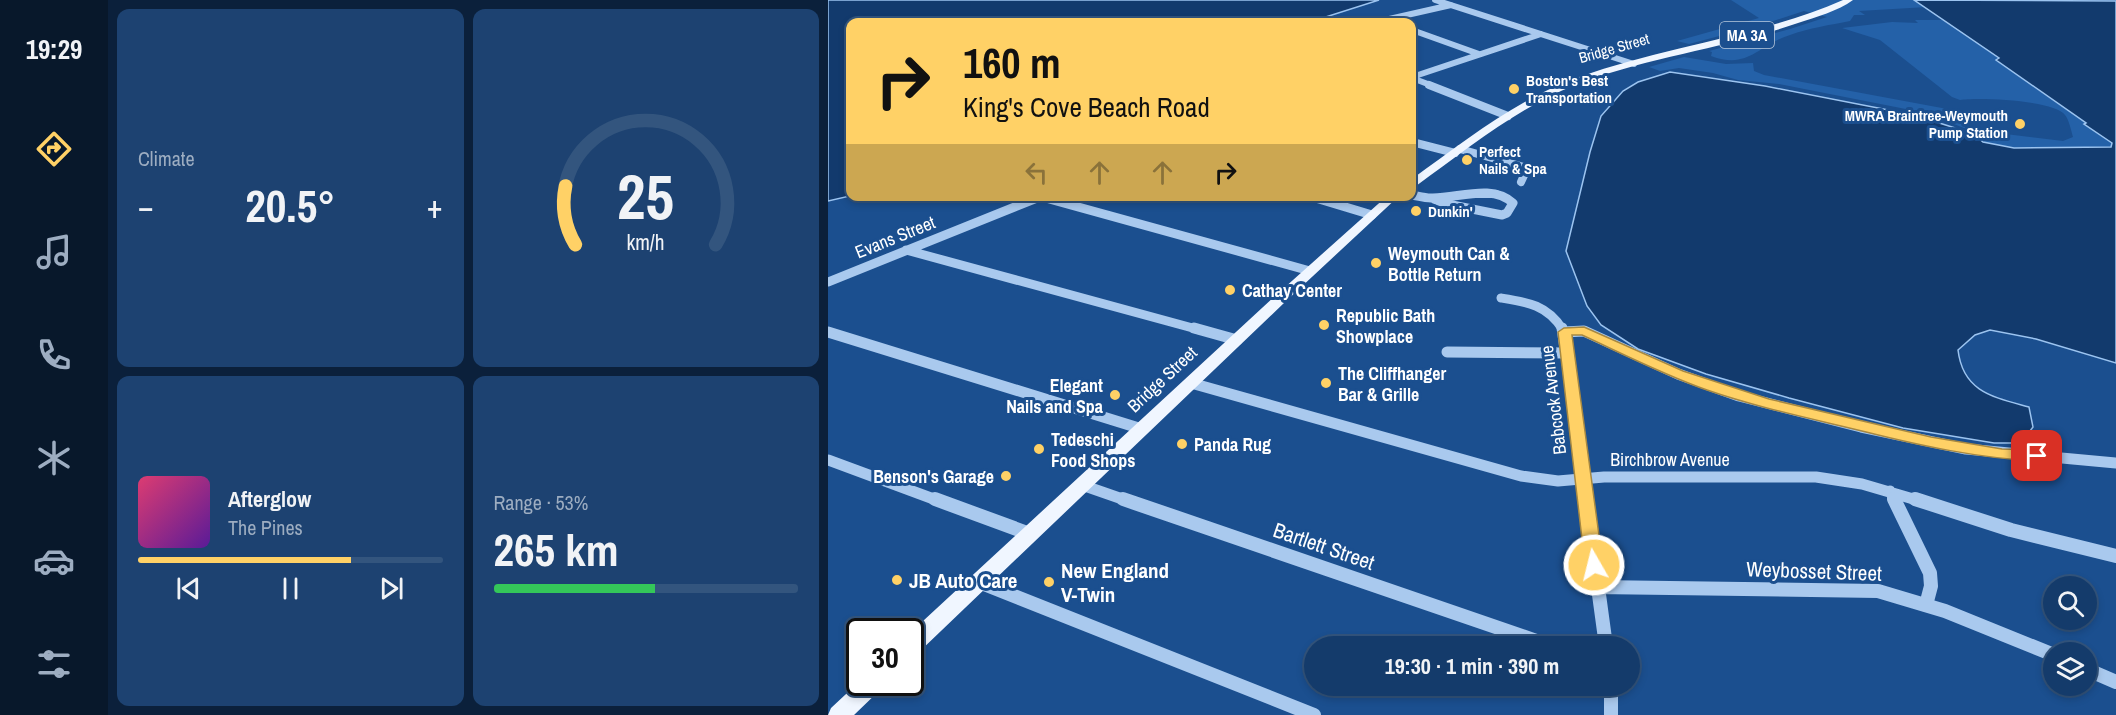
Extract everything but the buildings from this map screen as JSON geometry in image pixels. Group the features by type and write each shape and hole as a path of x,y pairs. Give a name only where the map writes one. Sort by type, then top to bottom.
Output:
{"main road":[{"name":"Bridge Street","path":"1416,181 1508,116 1560,87 1634,64 1807,18 1849,0"},
{"name":"Bridge Street","path":"924,634 1310,271 1388,201"},
{"path":"839,715 859,696"}],"street":[{"path":"1435,0 1634,64"},
{"path":"1392,18 1451,5"},
{"path":"1416,31 1479,54"},
{"path":"1416,77 1541,34"},
{"path":"1416,80 1508,116"},
{"path":"1416,143 1524,166 1526,171 1521,182"},
{"path":"1416,196 1502,215 1507,213 1513,203 1507,198 1479,193 1434,199"},
{"name":"Evans Street","path":"830,276 906,250 1032,201"},
{"path":"1056,201 1310,271"},
{"path":"1326,201 1372,215"},
{"path":"906,250 1237,340"},
{"name":"Babcock Avenue","path":"1502,298 1543,307 1556,317 1564,332 1604,636"},
{"path":"1564,332 1584,331 1678,374 1738,396 1861,427 1975,450 2116,463"},
{"path":"828,332 1142,429"},
{"path":"1447,352 1566,353"},
{"name":"Birchbrow Avenue","path":"1191,383 1521,476 1558,480 1816,477 1842,479 1890,491 2006,529 2116,556"},
{"path":"828,460 1030,534"},
{"name":"Bartlett Street","path":"1082,485 1522,636"},
{"path":"1890,491 1930,573 1931,586 1926,604"},
{"path":"979,582 1314,715"},
{"name":"Weybosset Street","path":"1597,586 1878,591 1926,604 1971,620 2043,650"},
{"path":"2097,674 2116,682"},
{"path":"1611,696 1611,715"}],"shaded area":[{"path":"828,0 1379,0 1323,18 846,18 846,197 828,201"},
{"path":"1731,0 1914,0 1927,7 1859,11 1865,15 1854,15 1850,21 1790,35 1753,54 1735,60 1724,60 1711,56 1712,52 1709,51 1827,17 1804,11 1689,44 1677,41 1759,18"},
{"path":"1914,0 2116,1 2116,363 2036,339 1990,330 1975,335 1958,350 1961,364 1973,384 1992,396 2029,407 2033,427 2021,443 1994,443 1903,428 1706,374 1638,349 1601,325 1587,306 1566,251 1601,116 1623,91 1638,82 1670,72 1765,86 1914,115 1974,134 1983,142 2014,148 2111,147 2112,143 1996,60 1999,58"},
{"path":"1915,20 1945,20 1999,58 1997,61 2086,123 2085,125 2112,143 2111,147 2041,150 2005,147 1974,137 1974,132 1926,113 1779,84 1738,80 1713,73 1679,68 1660,71 1649,67 1684,57 1726,64 1753,63 1754,71 1764,75 1958,111 1963,123 1981,131 2063,141 2073,137 2065,115 2058,110 2032,103 1982,99 1960,100 1952,97 1880,40 1842,28 1892,22 1918,23"}],"place":[{"name":"Boston's Best Transportation","path":"1514,89"},
{"name":"MWRA Braintree-Weymouth Pump Station","path":"2020,124"},
{"name":"Perfect Nails & Spa","path":"1467,160"},
{"name":"Dunkin'","path":"1416,211"},
{"name":"Weymouth Can & Bottle Return","path":"1376,263"},
{"name":"Cathay Center","path":"1230,290"},
{"name":"Republic Bath Showplace","path":"1324,325"},
{"name":"The Cliffhanger Bar & Grille","path":"1326,383"},
{"name":"Elegant Nails and Spa","path":"1115,395"},
{"name":"Panda Rug","path":"1182,444"},
{"name":"Tedeschi Food Shops","path":"1039,449"},
{"name":"Benson's Garage","path":"1006,476"},
{"name":"JB Auto Care","path":"897,580"},
{"name":"New England V-Twin","path":"1049,582"}],"route":[{"path":"1594,565 1564,332 1584,331 1647,361 1738,396 1931,442 2002,454 2037,456"}]}
